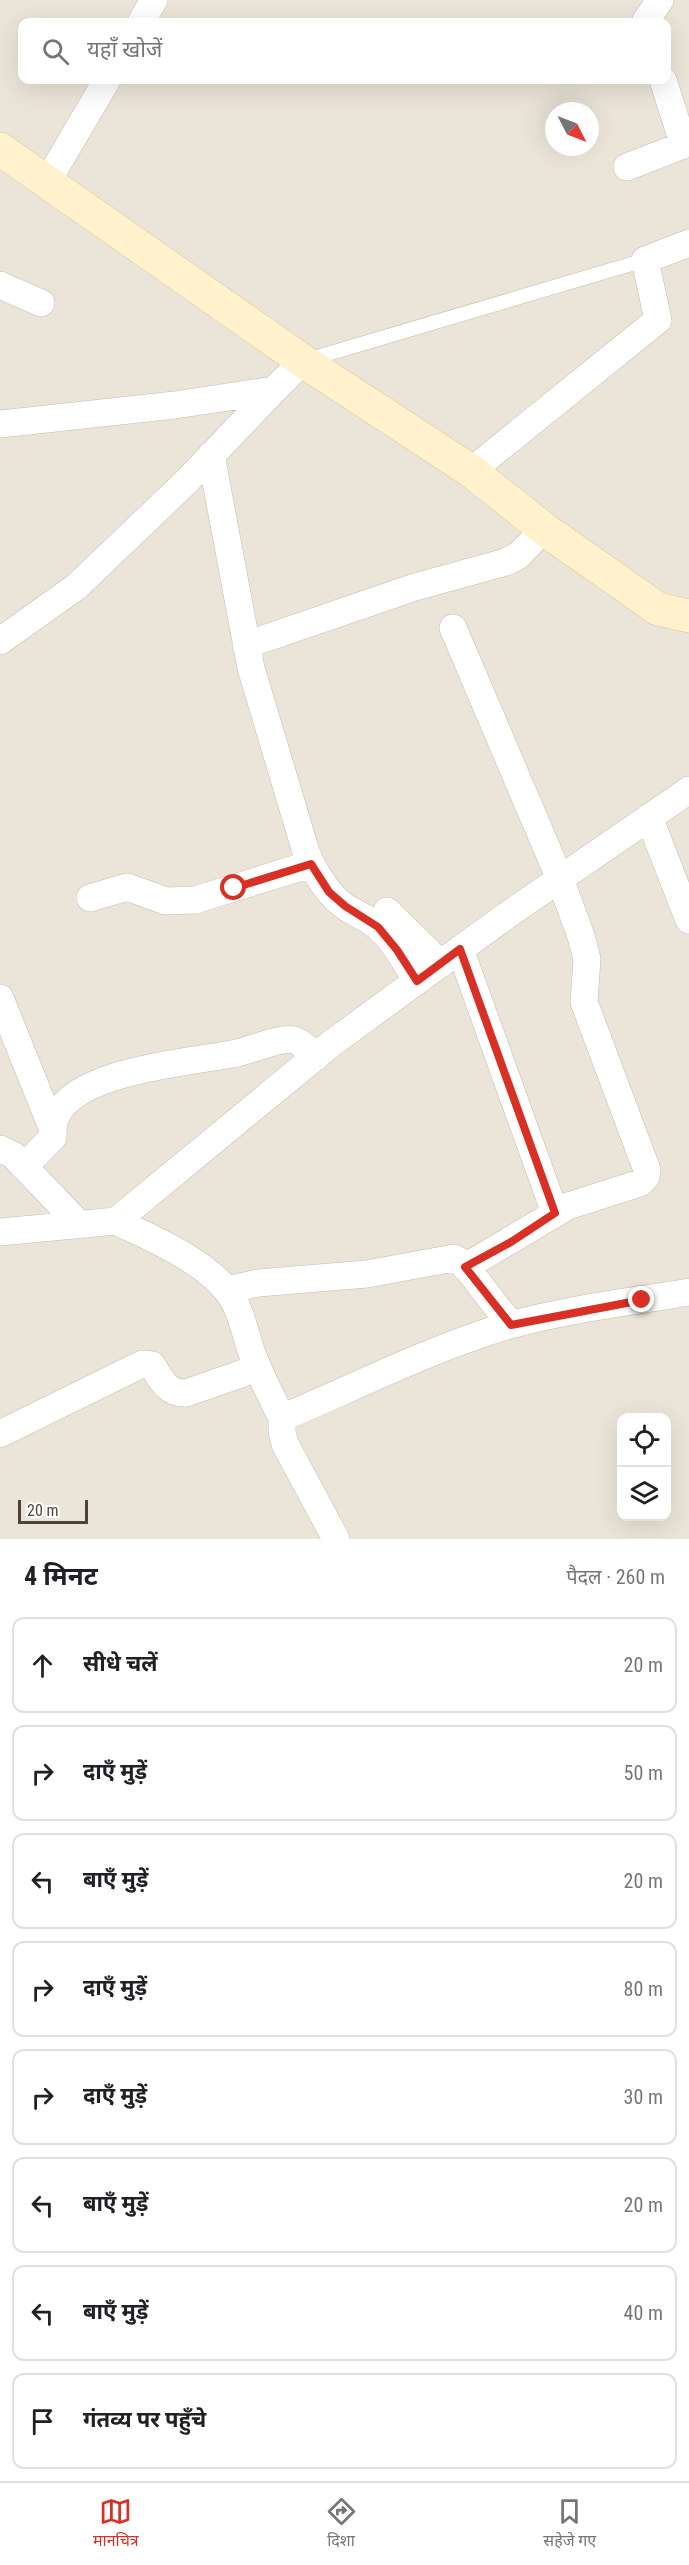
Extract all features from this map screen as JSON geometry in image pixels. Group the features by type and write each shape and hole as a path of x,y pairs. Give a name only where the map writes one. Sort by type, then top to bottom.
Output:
{"street":[{"path":"143,18 154,0"},
{"path":"648,18 660,0"},
{"path":"47,182 105,84"},
{"path":"627,167 683,143 664,84"},
{"path":"0,149 303,361 471,471 544,529 658,609 689,616"},
{"path":"471,471 658,320 645,260 689,243"},
{"path":"0,285 41,303"},
{"path":"0,641 76,587 303,361"},
{"path":"0,424 175,405 274,390"},
{"path":"211,455 246,645 311,864 329,892 345,906 378,927 397,950 417,981"},
{"path":"246,645 415,587 506,562 519,555 544,529"},
{"path":"453,628 560,879 585,948 587,959 585,1002 647,1170 646,1177 640,1183 582,1200 555,1213 511,1242 465,1267"},
{"path":"116,1221 316,1057 417,981 689,790"},
{"path":"650,817 689,920"},
{"path":"90,898 127,887 166,901 195,900 311,864"},
{"path":"387,911 450,957 555,1213"},
{"path":"0,998 53,1130"},
{"path":"24,1167 53,1137 54,1123 60,1111 72,1098 104,1079 143,1068 233,1054 288,1039 298,1041 316,1057"},
{"path":"0,1149 13,1155 80,1225"},
{"path":"0,1232 116,1221 164,1245 205,1270 227,1290 235,1303 258,1368 282,1418 285,1444 336,1539"},
{"path":"227,1290 258,1283 367,1274 454,1258 465,1267 511,1325"},
{"path":"282,1418 466,1339 511,1325 596,1307 689,1293"},
{"path":"0,1434 142,1364 152,1365 168,1388 179,1394 258,1368"}],"lane":[{"path":"303,361 645,260"}],"shaded area":[{"path":"0,0 689,0 689,1539 0,1539"}],"route":[{"path":"234,888 311,864 329,892 345,906 378,927 397,950 417,981 460,949 555,1213 511,1242 465,1267 511,1325 642,1300"}]}
